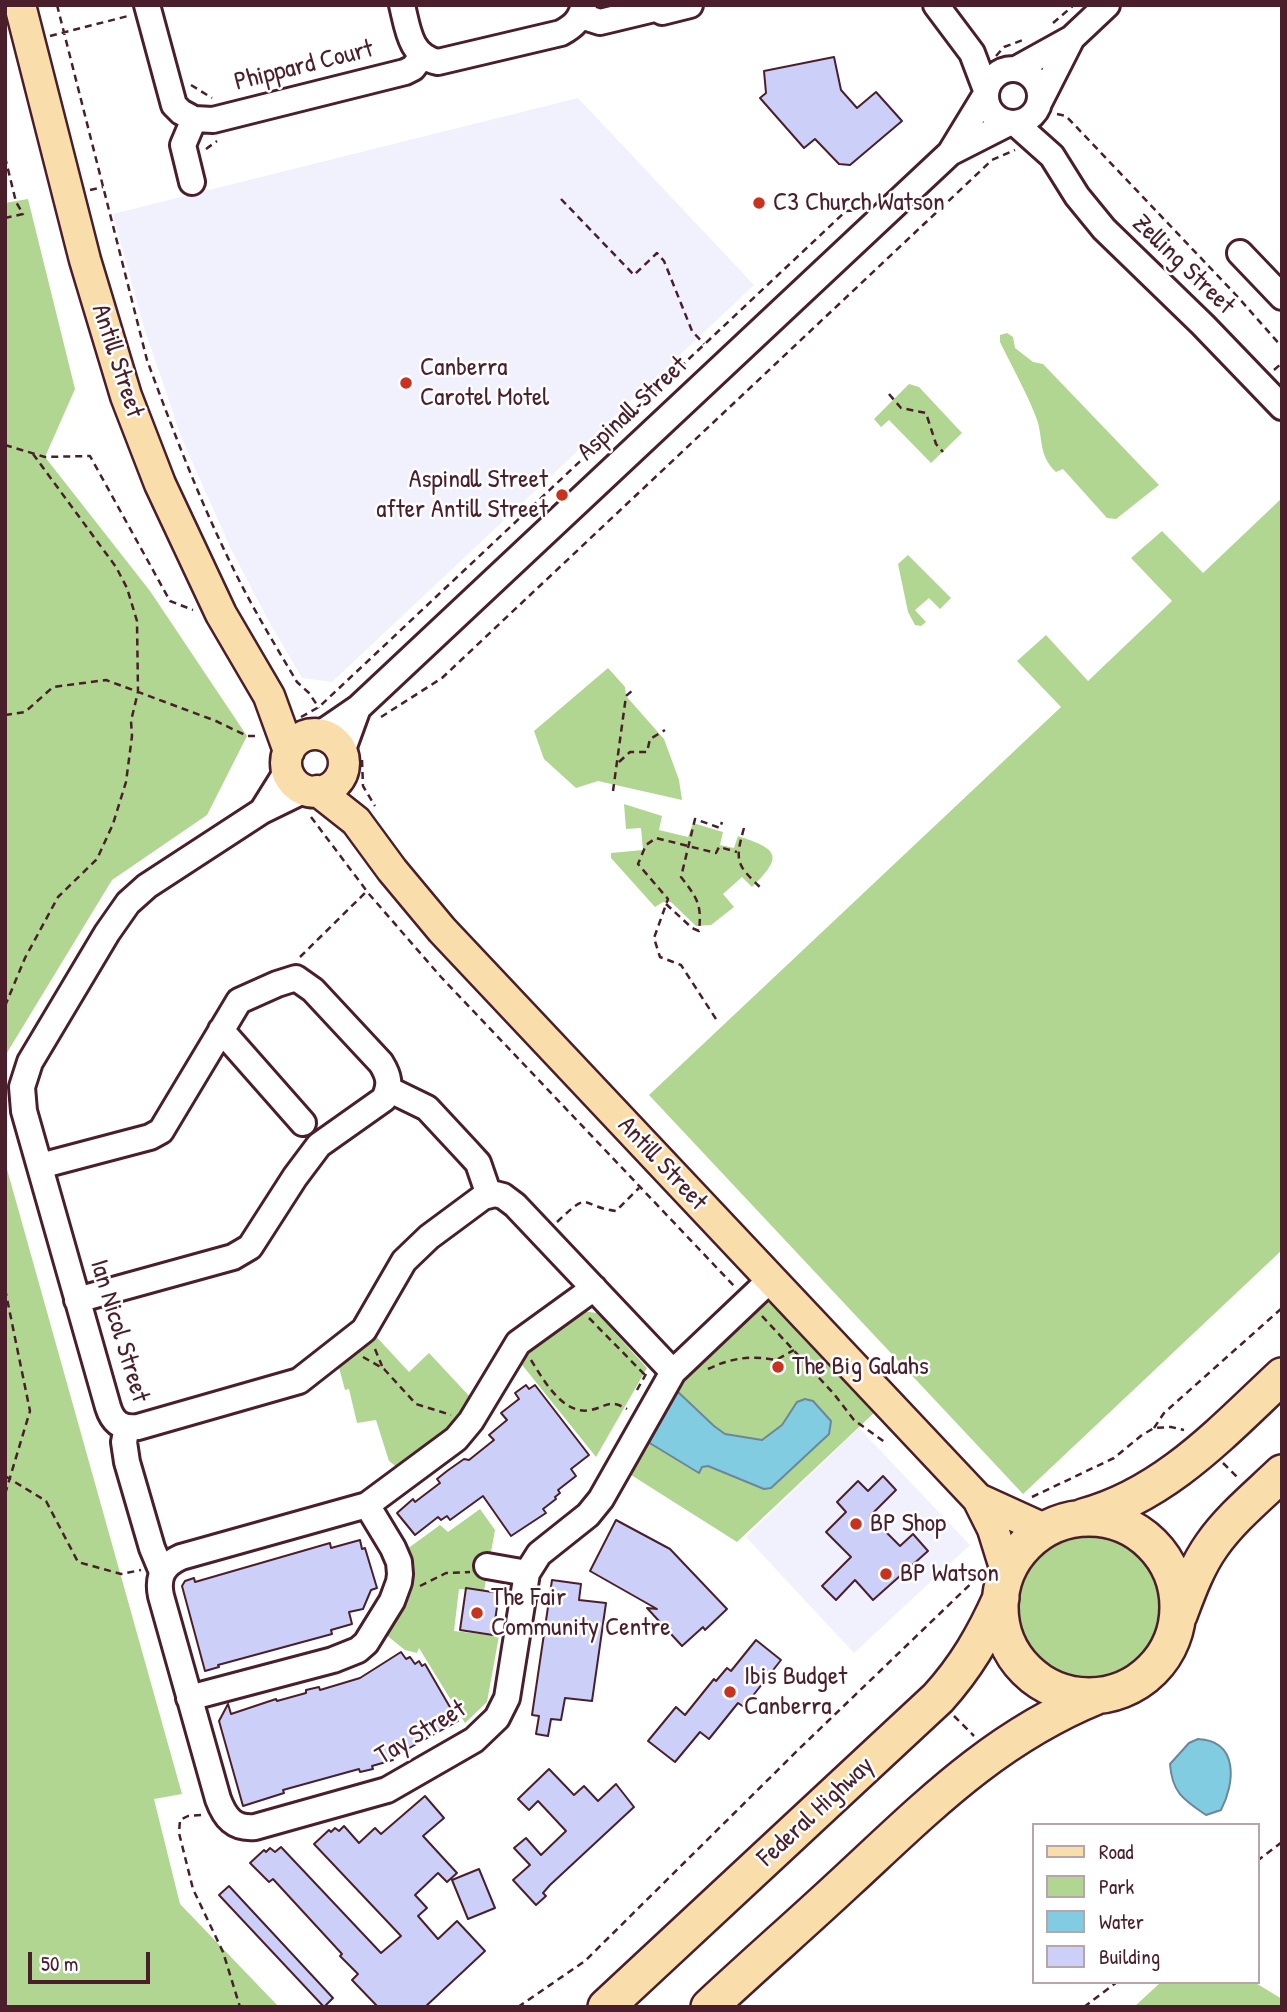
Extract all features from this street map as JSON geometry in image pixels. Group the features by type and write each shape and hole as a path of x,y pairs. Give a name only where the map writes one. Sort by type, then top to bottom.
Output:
{"highway":[{"path":"1109,1701 1065,1693 1050,1687 1026,1670 1016,1659 1005,1637 1000,1614 999,1580 1023,1548 1060,1525 1131,1501 1183,1466 1200,1439 1282,1376"},
{"path":"709,2007 954,1783 990,1754 1044,1720 1109,1701 1150,1671 1184,1627 1195,1574 1211,1545 1282,1473"},
{"path":"1060,1525 1097,1519 1132,1530 1153,1545 1174,1581 1184,1627"},
{"name":"Federal Highway","path":"606,2007 938,1698 984,1636 999,1580"}],"main road":[{"name":"Antill Street","path":"20,5 85,260 126,396 160,484 220,614 269,696 293,768 356,821 442,930 978,1499 992,1528 999,1580"},
{"name":"Antill Street","path":"269,696 340,755 356,821"},
{"path":"298,739 340,755 333,785 293,768 298,739"},
{"name":"Antill Street","path":"978,1499 1060,1525"}],"street":[{"path":"401,5 414,48 422,56 438,62 561,33 573,27 583,11 600,22 690,5"},
{"path":"936,5 972,53 989,109 1015,131 1045,107 1072,38"},
{"path":"986,92 996,75 1010,62 1072,38 1107,5"},
{"path":"148,8 170,95 181,112 194,120 183,145 192,182"},
{"path":"972,53 1010,62 1033,76 1045,107"},
{"name":"Phippard Court","path":"194,120 222,118 405,72 413,68 422,56"},
{"name":"Aspinall Street","path":"340,755 369,713 950,153 986,92"},
{"name":"Zelling Street","path":"1045,107 1052,156 1077,196 1104,229 1203,325 1282,407"},
{"name":"Zelling Street","path":"1015,131 1052,156"},
{"name":"Aspinall Street","path":"950,153 1015,131"},
{"path":"1240,253 1282,297"},
{"name":"Ian Nicol Street","path":"293,768 262,811 147,886 128,903 107,933 30,1062 22,1087 24,1111 111,1415 118,1424 138,1427 299,1381 363,1331 397,1272 414,1251 471,1204 489,1195"},
{"path":"40,1166 150,1137 161,1131 239,1001 296,978 313,990 381,1063 389,1076 384,1099 319,1146 295,1177 250,1247 233,1257 78,1300"},
{"path":"221,1030 303,1123"},
{"path":"388,1089 427,1108 478,1163 489,1195 509,1199 673,1372"},
{"path":"487,1566 527,1573 539,1554 588,1515 601,1499 673,1372 771,1279"},
{"path":"162,1572 181,1557 367,1505 456,1439 471,1421 518,1343 594,1288"},
{"name":"Tay Street","path":"127,1427 124,1443 127,1462 152,1548 162,1572 159,1579 160,1596 188,1698 223,1813 227,1819 239,1826 255,1827 387,1790 474,1740 497,1718 507,1698 527,1573"},
{"path":"188,1698 348,1655 366,1643 392,1601 400,1582 399,1562 367,1505"}],"path":[{"path":"57,5 147,360 164,406 188,469 241,584 296,682 309,693 319,708 846,211"},
{"path":"1045,28 1074,5"},
{"path":"40,39 148,8"},
{"path":"1010,62 1031,37"},
{"path":"183,78 216,101 224,129 212,146 186,155"},
{"path":"1045,107 1066,116 1282,347"},
{"path":"369,713 442,678 992,159 1011,153 1015,131"},
{"path":"5,157 16,202 23,214 5,218"},
{"path":"561,199 634,275 657,253 664,261 692,331 704,344"},
{"path":"889,394 901,408 926,413 936,444 943,452"},
{"path":"5,445 45,457 90,456 170,601 196,611 220,614"},
{"path":"5,1006 25,958 58,897 97,859 113,824 126,782 132,736 131,721 138,692 137,621 127,588 116,567 33,454"},
{"path":"5,715 25,712 53,687 106,680 216,721 247,736 293,768"},
{"path":"613,791 626,696 633,690"},
{"path":"618,762 630,752 647,752 650,739 665,730"},
{"path":"666,904 692,928 699,931 701,913 698,898 681,877 687,846 695,819 720,828 722,822"},
{"path":"744,828 737,852 742,870 763,890"},
{"path":"716,1019 681,965 660,957 654,938 668,898 638,864 646,845 656,838 716,853 719,847 737,852"},
{"path":"296,978 300,955 367,891"},
{"path":"543,1235 578,1202 586,1201 616,1211 639,1188"},
{"path":"5,1289 30,1411 5,1494"},
{"path":"748,1301 834,1394 854,1420 886,1443"},
{"path":"1257,1497 1200,1439 1171,1427 1154,1428 1164,1413 1282,1308"},
{"path":"585,1318 591,1318 645,1376"},
{"path":"702,1374 734,1358 759,1357 776,1360 794,1350"},
{"path":"353,1356 367,1358 384,1368 416,1404 471,1421"},
{"path":"530,1360 562,1402 571,1408 587,1411 611,1403 628,1409"},
{"path":"5,1476 46,1501 78,1562 121,1574"},
{"path":"392,1601 446,1573 487,1572 487,1566"},
{"path":"518,2007 585,1961 800,1748 999,1580"},
{"path":"1109,1701 1162,1684 1176,1667 1186,1647 1184,1627"},
{"path":"938,1698 990,1754"},
{"path":"205,1815 183,1817 178,1823 179,1833 193,1889 223,1952 240,2007"},
{"path":"1259,1859 1282,1842"},
{"path":"1084,2007 1113,1984"}],"shaded area":[{"name":"Canberra Carotel Motel","path":"578,98 754,285 332,682 302,678 230,547 182,439 144,328 113,214"},
{"path":"859,1428 970,1545 854,1653 746,1537"}],"green space":[{"path":"28,199 75,389 45,457 150,591 247,736 207,815 112,880 5,1056 5,203"},
{"path":"1007,333 1013,337 1015,348 1033,362 1043,364 1159,485 1116,519 1107,518 1063,469 1056,472 1046,459 1036,417 1000,342 1000,335"},
{"path":"909,384 919,387 962,433 931,463 889,420 881,427 874,419"},
{"path":"1282,498 1282,1250 1023,1494 649,1095 1061,707 1017,661 1046,635 1088,681 1172,601 1131,558 1162,531 1203,573"},
{"path":"908,555 951,598 940,609 929,598 915,610 926,622 921,626 915,625 908,612 898,564"},
{"path":"608,668 625,687 626,696 664,739 679,780 682,800 598,781 576,788 544,759 534,731"},
{"path":"624,804 662,816 659,830 688,837 693,823 723,832 720,845 734,848 738,836 761,845 772,854 772,860 752,887 742,877 723,894 734,907 711,925 696,926 671,902 663,902 655,907 611,858 611,853 643,850 641,828 626,829"},
{"path":"5,1162 182,1794 154,1799 180,1904 279,2007 5,2007"},
{"path":"768,1298 876,1411 737,1542 628,1473 674,1391"},
{"path":"582,1311 597,1313 647,1368 596,1457 519,1361"},
{"path":"371,1331 409,1372 429,1353 472,1399 458,1421 398,1468 389,1461 376,1420 357,1423 349,1389 345,1390 338,1364"},
{"path":"480,1509 495,1530 484,1591 459,1589 454,1631 499,1636 487,1702 465,1723 419,1648 417,1653 405,1650 385,1634 403,1552 440,1525 448,1532"},
{"path":"1087,1536 1115,1542 1138,1558 1154,1581 1160,1609 1154,1637 1138,1660 1115,1676 1087,1682 1059,1676 1036,1660 1020,1637 1014,1609 1020,1581 1036,1558 1059,1542"},
{"path":"1159,1984 1257,1984 1282,1999 1282,2007 1134,2007"}],"water":[{"path":"677,1391 725,1434 762,1440 782,1425 797,1402 805,1399 813,1401 831,1421 829,1434 771,1488 764,1489 708,1466 702,1467 699,1473 648,1442"},
{"path":"1198,1739 1221,1747 1230,1765 1229,1788 1221,1810 1206,1815 1180,1795 1171,1774 1170,1764 1189,1743"}],"building":[{"path":"834,57 841,90 857,108 876,92 902,121 850,165 839,164 815,139 804,148 760,98 766,93 764,71"},
{"path":"526,1385 529,1389 535,1385 589,1455 571,1469 576,1476 558,1490 560,1493 556,1499 543,1509 546,1513 511,1536 483,1496 450,1520 447,1516 441,1520 438,1517 415,1535 397,1513 413,1499 415,1502 440,1483 437,1479 447,1471 464,1459 469,1460 494,1440 489,1435 507,1420 501,1413 519,1399 515,1393"},
{"path":"883,1476 896,1490 870,1516 900,1546 913,1534 928,1551 873,1600 855,1580 836,1600 822,1586 851,1557 826,1532 846,1512 837,1502 858,1481 868,1491"},
{"path":"616,1520 670,1549 727,1609 705,1630 703,1627 682,1646 647,1608 657,1609 590,1571"},
{"path":"360,1540 377,1588 371,1590 363,1609 349,1612 352,1624 331,1630 332,1634 218,1665 219,1667 205,1671 182,1586 185,1581 194,1578 195,1582 330,1543 331,1548"},
{"path":"552,1580 581,1584 579,1600 606,1603 592,1701 565,1698 561,1720 551,1719 548,1736 536,1734 539,1716 532,1715"},
{"path":"466,1588 499,1593 493,1635 460,1630"},
{"name":"Ibis Budget Canberra","path":"756,1640 781,1660 744,1707 738,1703 709,1739 700,1732 675,1762 648,1741 676,1707 685,1715 714,1679 716,1681 727,1668 731,1671"},
{"path":"401,1652 415,1664 419,1661 422,1666 425,1664 458,1721 393,1757 393,1760 372,1766 373,1769 360,1772 359,1769 283,1790 284,1793 243,1806 219,1721 228,1704 231,1714 276,1699 277,1701 306,1693 306,1690 319,1687 320,1690 360,1678"},
{"path":"549,1769 574,1795 584,1786 598,1801 616,1784 634,1807 550,1885 543,1893 546,1896 536,1905 513,1880 530,1865 514,1848 526,1838 541,1855 566,1831 538,1801 529,1810 518,1799"},
{"path":"425,1796 444,1818 423,1836 457,1873 447,1882 438,1873 415,1895 427,1908 418,1916 438,1939 457,1921 485,1951 425,2007 378,2007 352,1980 358,1974 340,1956 342,1954 273,1879 269,1882 250,1863 264,1850 266,1852 270,1848 275,1852 281,1847 381,1953 401,1936 314,1844 329,1830 331,1832 335,1828 339,1831 344,1826 359,1843 375,1828 381,1834"},
{"path":"479,1869 495,1908 468,1919 452,1880"},
{"path":"229,1886 333,1998 324,2007 219,1895"}],"place":[{"name":"C3 Church Watson","path":"759,203"},
{"name":"Canberra Carotel Motel","path":"406,383"},
{"name":"Aspinall Street after Antill Street","path":"562,495"},
{"name":"The Big Galahs","path":"778,1367"},
{"name":"BP Shop","path":"856,1524"},
{"name":"BP Watson","path":"886,1574"},
{"name":"The Fair Community Centre","path":"477,1613"},
{"name":"Ibis Budget Canberra","path":"730,1692"}]}
